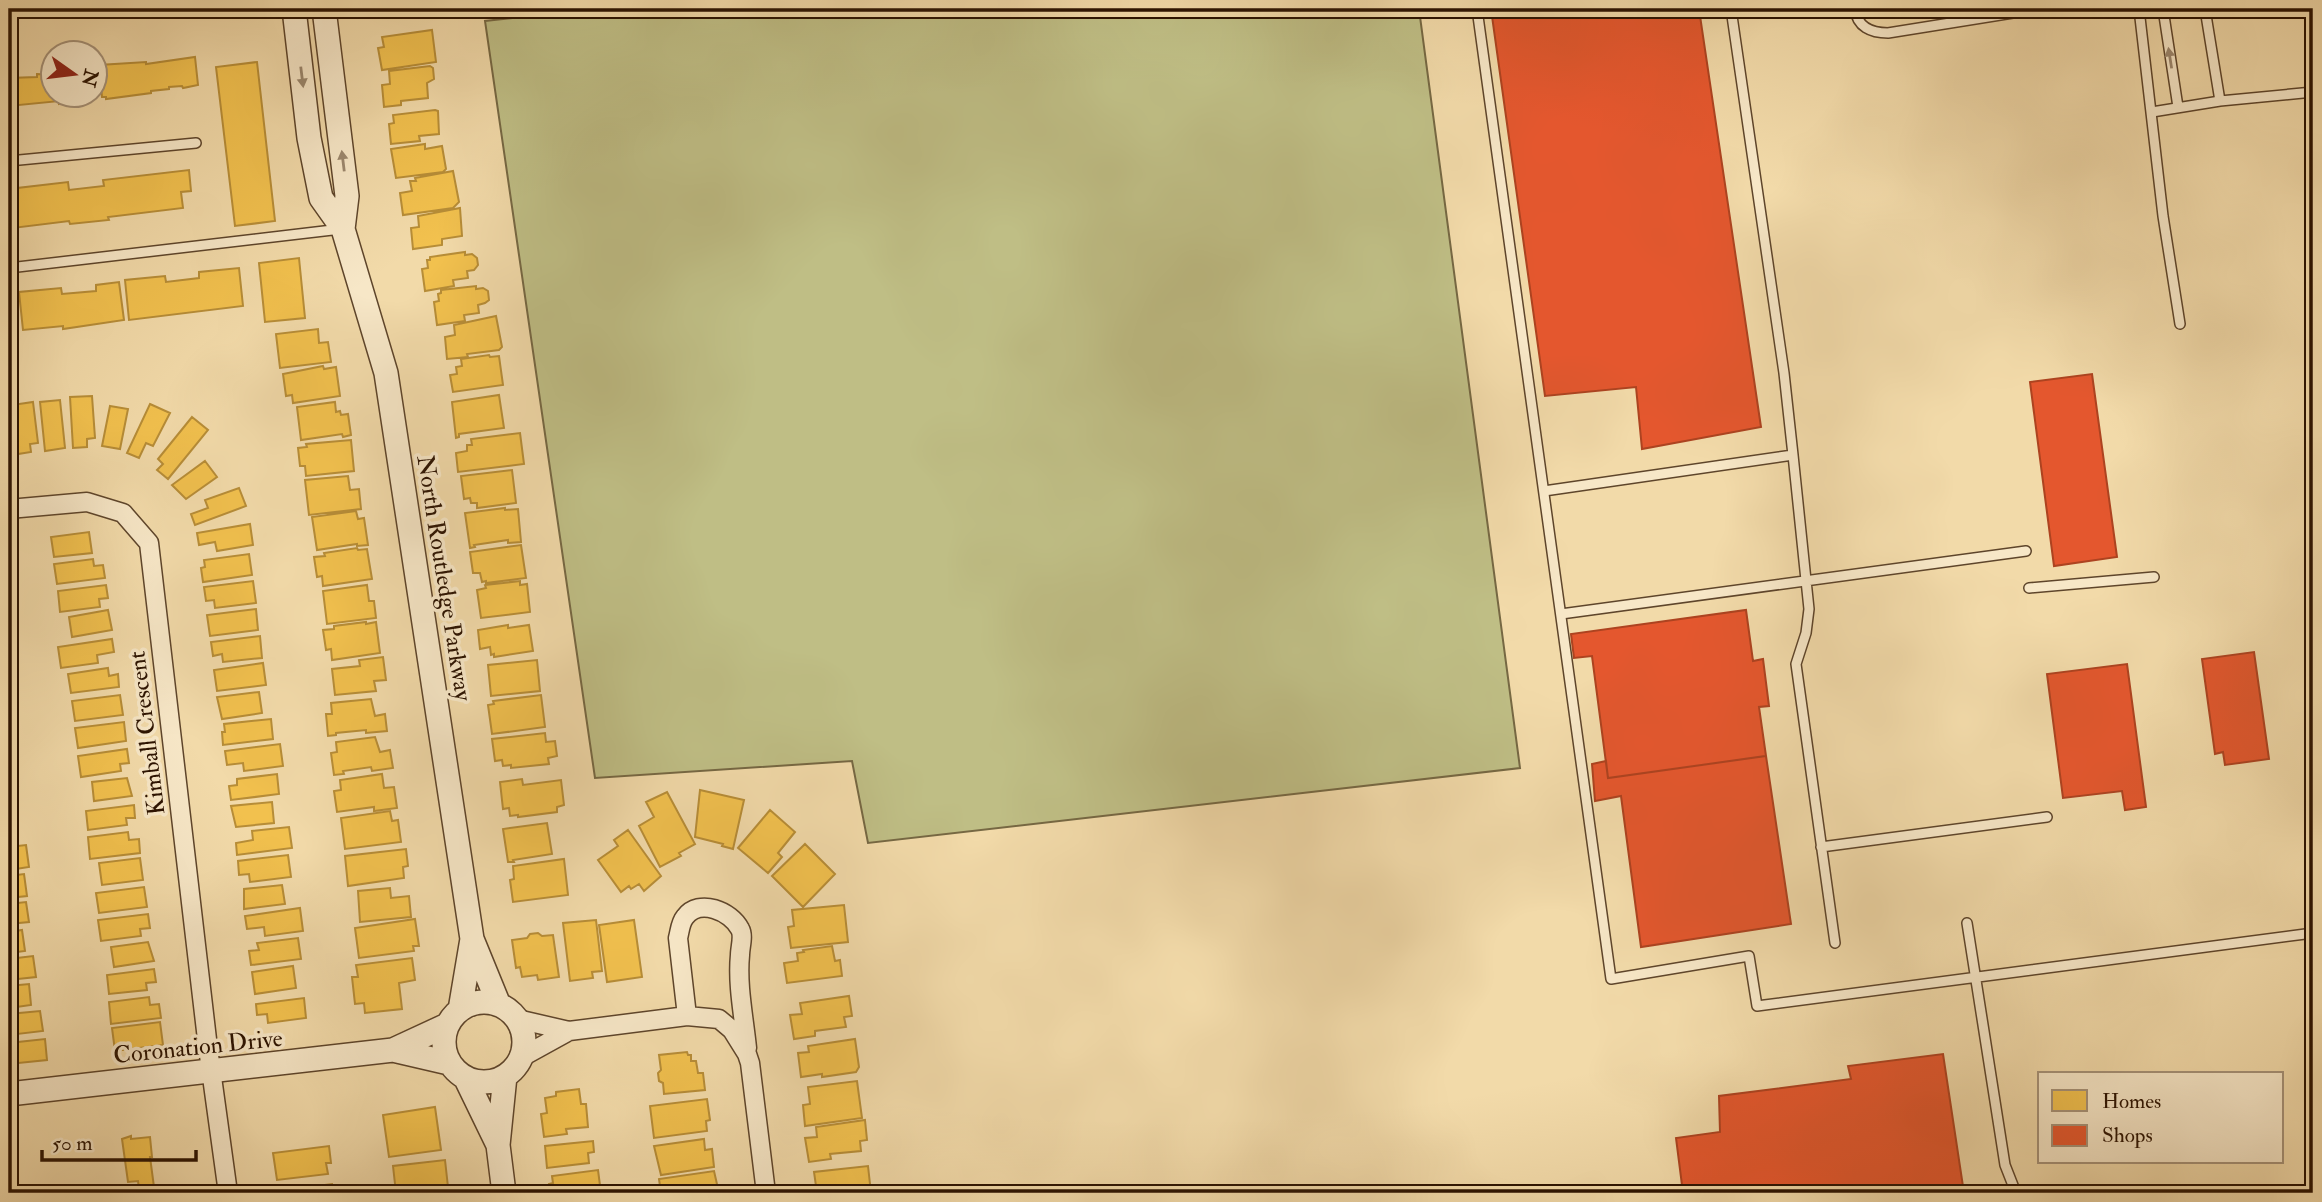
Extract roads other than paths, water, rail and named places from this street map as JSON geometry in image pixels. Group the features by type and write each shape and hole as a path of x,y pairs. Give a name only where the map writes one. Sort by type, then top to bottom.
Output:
{"street":[{"name":"North Routledge Parkway","path":"294,9 314,168 321,198 344,229 386,373 472,939 499,1004"},
{"name":"North Routledge Parkway","path":"324,9 347,196 344,229"},
{"name":"Kimball Crescent","path":"9,509 87,502 122,513 149,542 228,1193"},
{"path":"687,1016 678,938 680,926 691,911 698,908 716,909 734,920 742,932 739,964 747,1054 766,1193"},
{"name":"North Routledge Parkway","path":"453,1017 472,939"},
{"path":"498,1145 445,1051 444,1038 453,1017 472,1003 499,1004 517,1019 569,1031 687,1016 719,1019 732,1030 747,1054"},
{"name":"Coronation Drive","path":"9,1094 393,1050 453,1017"},
{"path":"457,1070 485,1082 505,1076 514,1068 524,1045 517,1019"},
{"path":"520,1058 569,1031"},
{"name":"Coronation Drive","path":"393,1050 457,1070"},
{"path":"504,1193 498,1145 505,1076"}],"lane":[{"path":"1477,9 1611,979 1749,956 1757,1006 2313,933"},
{"path":"1731,9 1784,373 1809,609 1806,633 1796,664 1835,943"},
{"path":"1855,9 1856,18 1862,26 1875,33 2038,9"},
{"path":"2139,9 2164,228 2180,324"},
{"path":"2163,9 2178,107"},
{"path":"2205,9 2220,101"},
{"path":"2152,112 2220,101 2313,92"},
{"path":"9,161 197,143"},
{"path":"9,268 344,229"},
{"path":"1544,492 1793,455"},
{"path":"1561,614 2026,551"},
{"path":"2028,588 2154,577"},
{"path":"1822,847 2047,817"},
{"path":"1967,923 2005,1165 2016,1193"}]}
